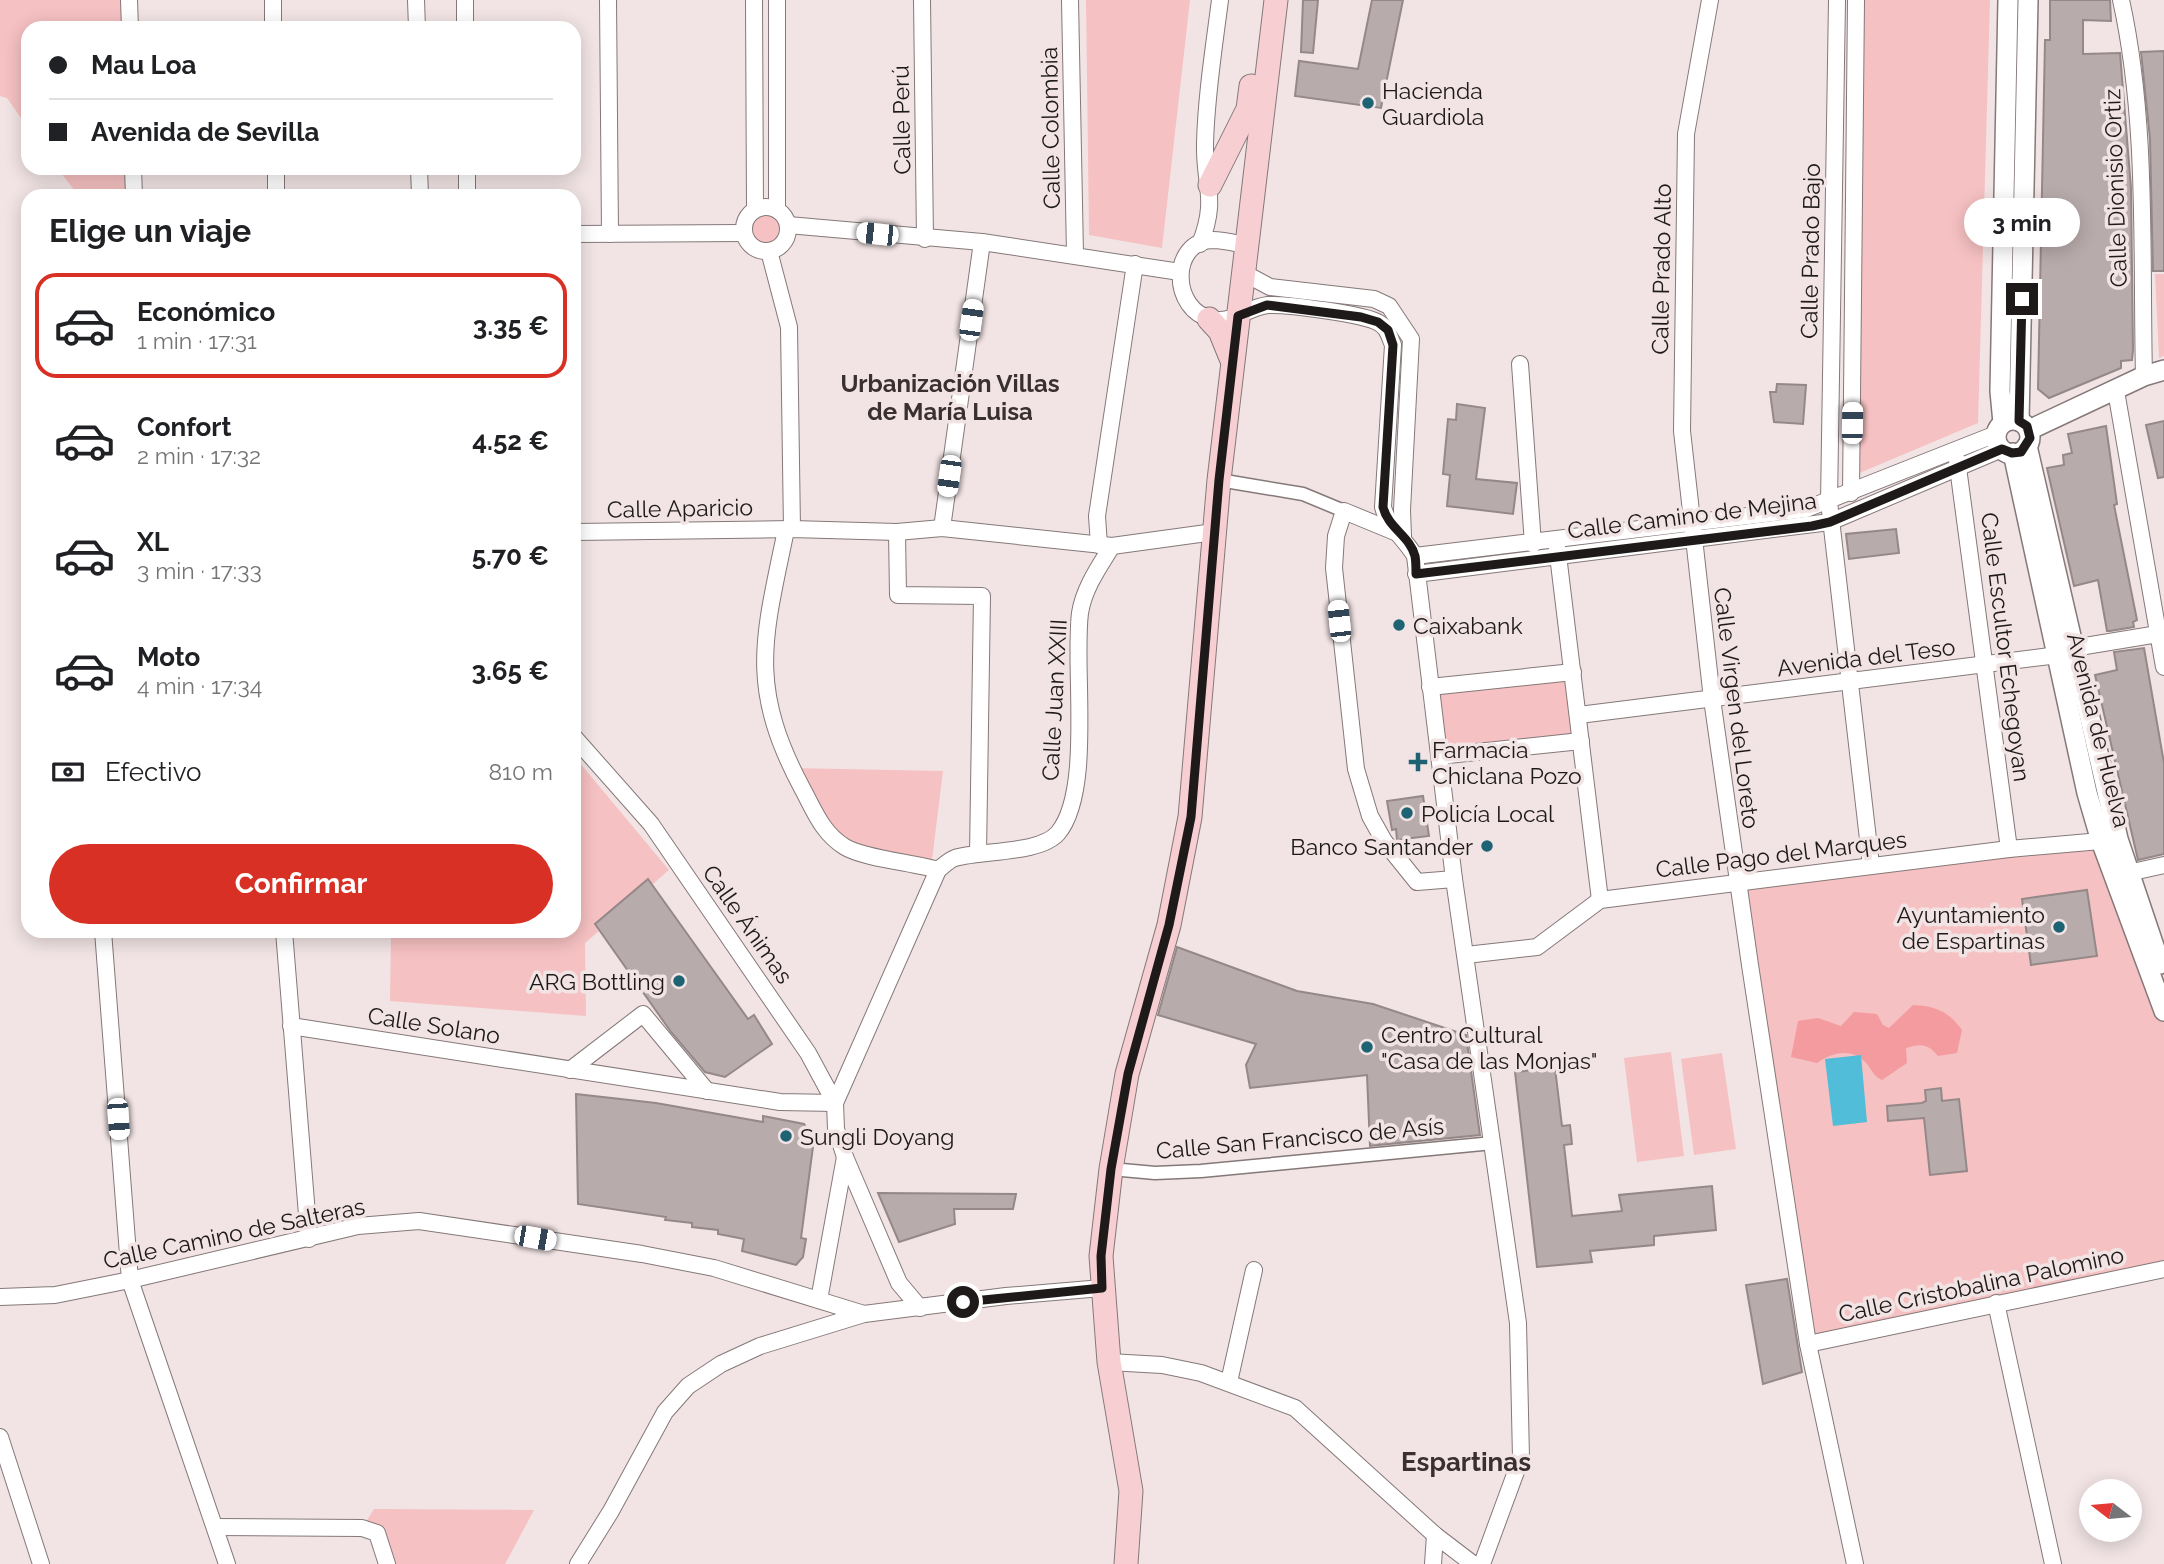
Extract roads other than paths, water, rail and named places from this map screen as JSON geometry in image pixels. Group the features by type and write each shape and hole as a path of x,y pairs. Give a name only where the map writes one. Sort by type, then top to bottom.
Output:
{"main road":[{"path":"1210,185 1248,109 1262,0"},
{"path":"1126,1564 1131,1491 1109,1362 1101,1256 1111,1169 1128,1074 1169,925 1191,817 1219,480 1276,0"},
{"path":"1209,319 1220,331 1233,365"}],"street":[{"path":"129,0 130,21"},
{"path":"273,0 273,21"},
{"path":"416,0 417,21"},
{"path":"465,0 465,21"},
{"path":"608,0 610,234"},
{"path":"754,0 755,209 745,220 744,233 754,248 769,251 784,243 788,225"},
{"path":"777,0 776,209 788,225 982,242 1180,272"},
{"name":"Calle Perú","path":"922,0 925,239"},
{"name":"Calle Colombia","path":"1070,0 1075,254"},
{"path":"1220,0 1205,146 1210,185 1209,222 1200,244 1184,261 1180,272 1183,297 1190,308 1209,319 1226,320 1267,305 1361,317 1394,325"},
{"name":"Calle Prado Alto","path":"1693,532 1682,430 1686,134 1710,0"},
{"name":"Calle Prado Bajo","path":"1837,0 1829,502 1871,865"},
{"name":"Calle Prado Bajo","path":"1851,493 1856,0"},
{"path":"2008,0 2000,391 2013,437"},
{"path":"2013,437 2028,0"},
{"name":"Calle Dionisio Ortiz","path":"2121,0 2133,52 2144,376"},
{"path":"755,209 776,209"},
{"path":"581,234 744,233"},
{"path":"1200,244 1211,240 1245,245"},
{"path":"942,528 982,242"},
{"path":"769,251 789,327 789,529 766,626 763,664 770,712 781,750 827,835 848,849 938,870 835,1103"},
{"path":"1135,264 1097,516 1106,545 1214,532"},
{"path":"1242,272 1270,287 1374,299 1389,306 1394,325 1383,507 1389,523 1403,536 1415,556 1454,879 1518,1323 1521,1458 1482,1564"},
{"path":"1520,364 1532,544"},
{"name":"Calle Camino de Mejina","path":"1416,574 1557,549 1693,532 1830,522 1959,468 2013,437 2144,376 2164,370"},
{"path":"2116,391 2164,667"},
{"name":"Calle Camino de Mejina","path":"1693,532 1829,502 1954,451 2013,437"},
{"name":"Avenida de Huelva","path":"2013,437 2109,840 2159,969"},
{"name":"Calle Escultor Echegoyan","path":"1954,451 1959,468 1986,664 2008,849"},
{"path":"1219,480 1303,494 1403,536"},
{"path":"1345,512 1336,536 1334,568 1356,769 1370,816 1384,841 1418,882 1454,879"},
{"name":"Calle Aparicio","path":"581,532 789,529 897,533 942,528 1106,545"},
{"name":"Calle Virgen del Loreto","path":"1693,532 1737,882 1808,1344 1855,1564"},
{"path":"897,533 898,595 982,596 978,853"},
{"name":"Calle Camino de Mejina","path":"1415,556 1532,544 1557,549"},
{"name":"Calle Juan XXIII","path":"938,870 953,859 1038,845 1057,835 1069,813 1080,726 1081,611 1088,586 1106,545"},
{"path":"1557,549 1600,900"},
{"name":"Avenida del Teso","path":"1579,715 1986,664 2158,634"},
{"path":"1430,687 1573,672"},
{"path":"1439,756 1581,741"},
{"name":"Calle Ánimas","path":"581,745 651,824 808,1053 835,1103 836,1129 845,1157 899,1283 920,1308"},
{"name":"Avenida de Huelva","path":"2109,840 2128,873 2159,969 2164,1011"},
{"name":"Calle Pago del Marques","path":"1466,956 1537,947 1600,900 1871,865 2109,840"},
{"path":"2128,873 2164,865"},
{"path":"104,938 130,1280 227,1564"},
{"path":"285,938 309,1239"},
{"path":"570,1070 643,1014 707,1091"},
{"name":"Calle Solano","path":"291,1026 780,1102 835,1103"},
{"name":"Calle San Francisco de Asís","path":"1111,1169 1201,1171 1493,1143"},
{"name":"Calle Ánimas","path":"819,1300 845,1157"},
{"name":"Calle Camino de Salteras","path":"0,1297 55,1295 358,1226 419,1221 714,1268 864,1314"},
{"name":"Calle Cristobalina Palomino","path":"1808,1344 2164,1269"},
{"path":"1229,1382 1254,1270"},
{"path":"578,1564 611,1511 665,1412 688,1386 721,1364 760,1346 864,1314 1006,1296 1102,1288"},
{"path":"1996,1303 2053,1564"},
{"path":"1109,1362 1162,1365 1229,1382 1295,1408 1435,1535 1473,1564"},
{"path":"0,1437 41,1564"},
{"path":"215,1527 362,1528 377,1533 387,1564"},
{"path":"1433,1564 1435,1535"}],"water":[{"path":"1861,1055 1867,1122 1833,1126 1825,1059"}],"place":[{"name":"Hacienda Guardiola","path":"1368,103"},
{"name":"Caixabank","path":"1399,625"},
{"name":"Farmacia Chiclana Pozo","path":"1418,762"},
{"name":"Policía Local","path":"1407,813"},
{"name":"Banco Santander","path":"1487,846"},
{"name":"Ayuntamiento de Espartinas","path":"2059,927"},
{"name":"ARG Bottling","path":"679,981"},
{"name":"Centro Cultural \"Casa de las Monjas\"","path":"1367,1047"},
{"name":"Sungli Doyang","path":"786,1136"}],"district":[{"name":"Urbanización Villas de María Luisa","path":"950,397"},
{"name":"Espartinas","path":"1466,1462"}]}
